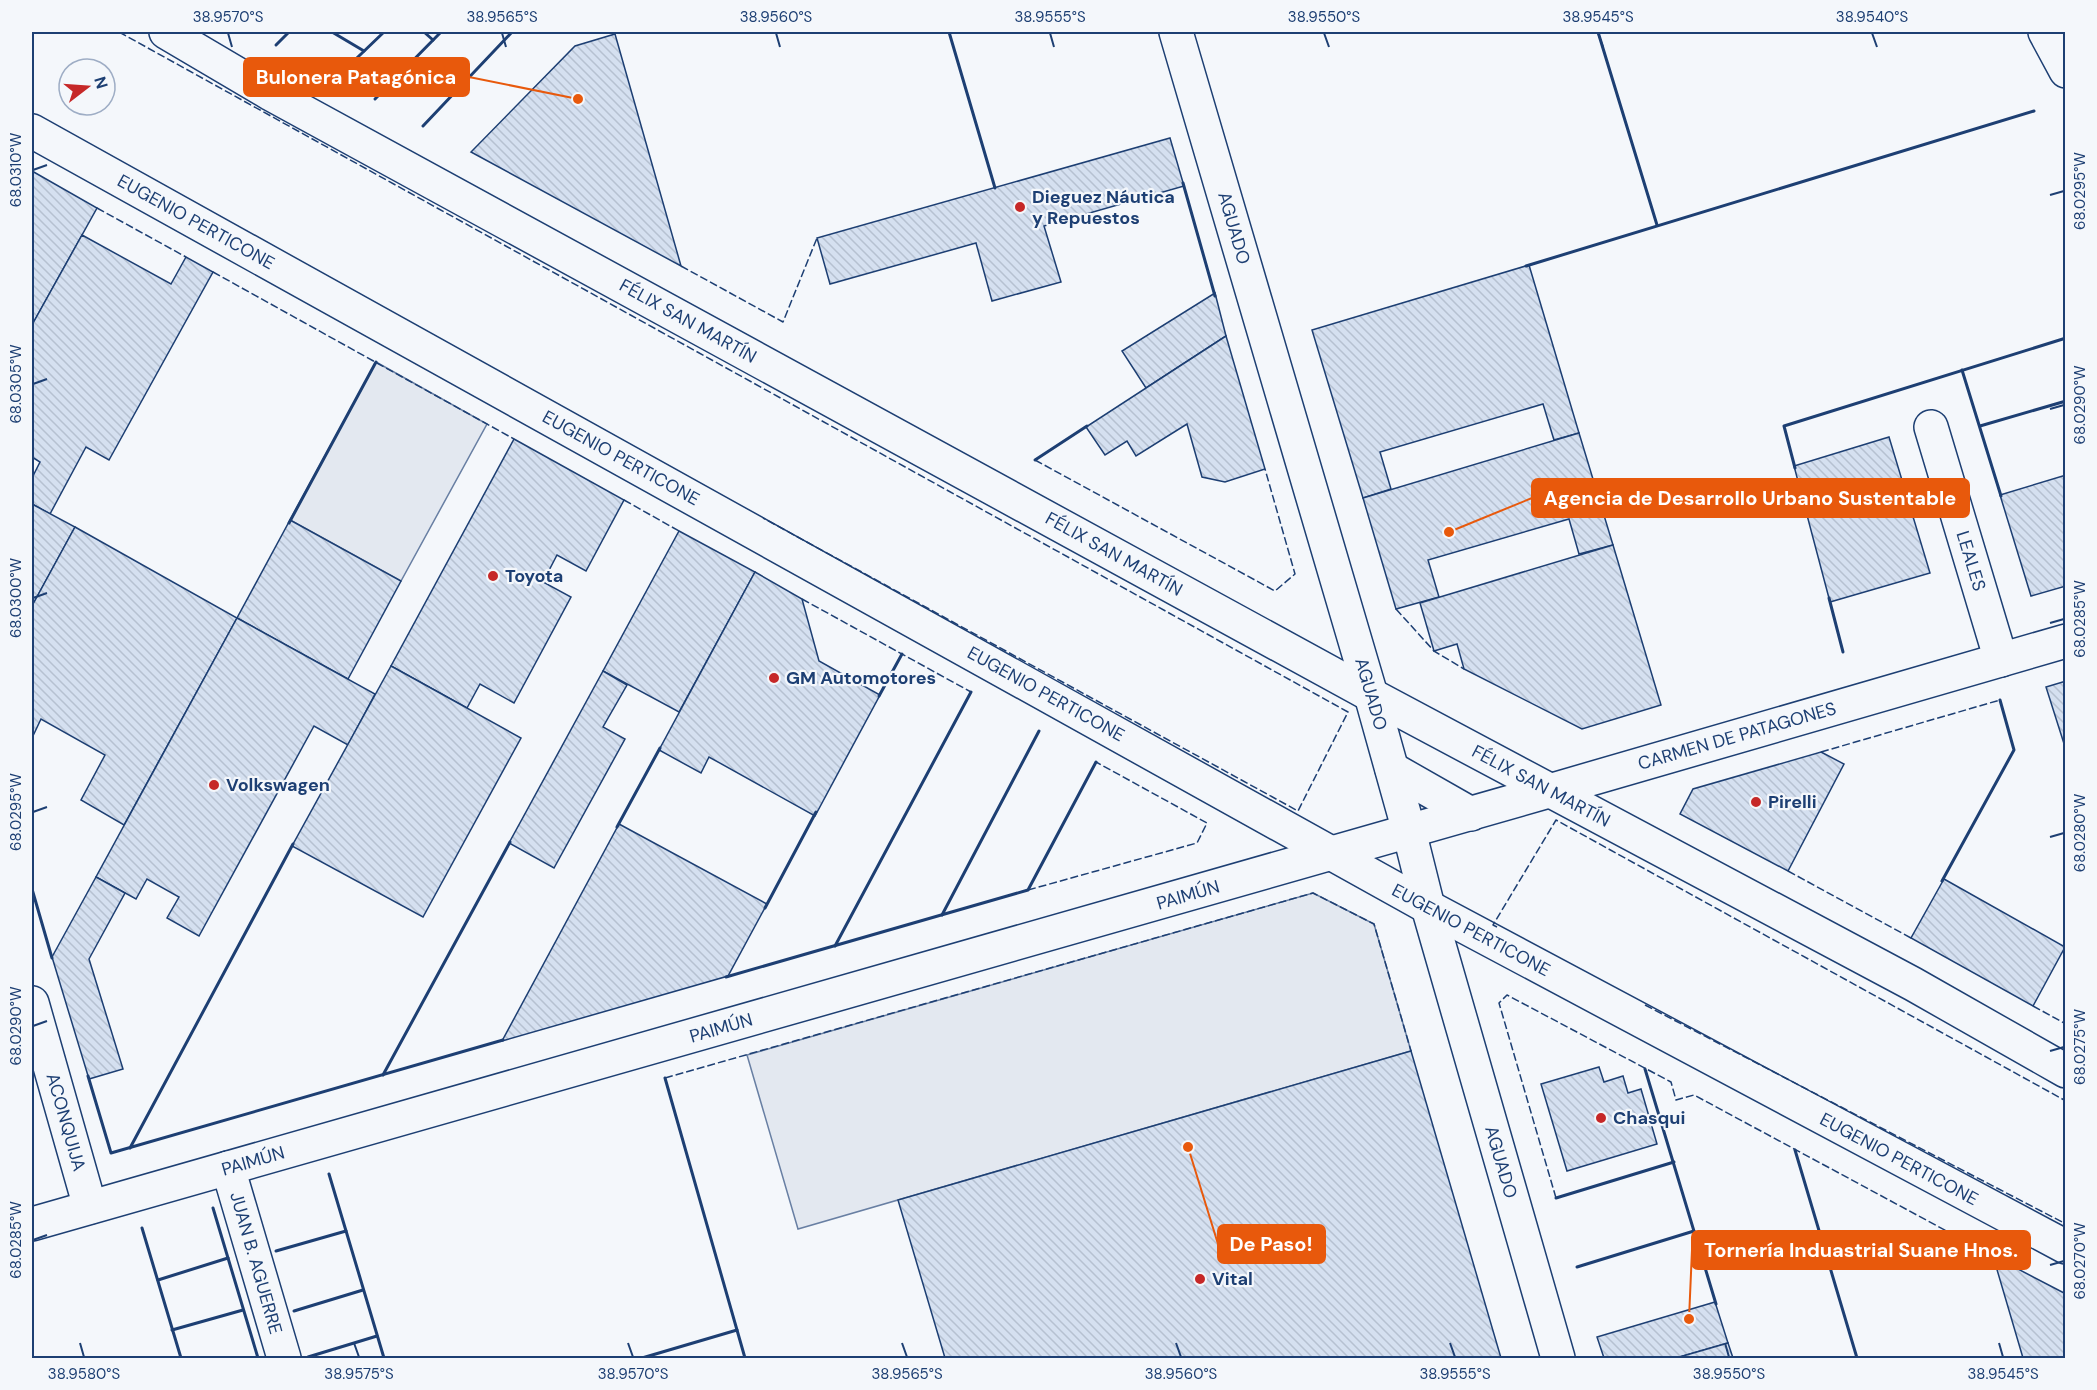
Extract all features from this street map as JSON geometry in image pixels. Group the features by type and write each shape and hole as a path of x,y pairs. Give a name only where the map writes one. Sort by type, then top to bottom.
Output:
{"main road":[{"name":"FÉLIX SAN MARTÍN","path":"166,32 254,84 1549,791 1913,984 2066,1071"},
{"name":"AGUADO","path":"1176,32 1371,694 1428,907 1558,1359"},
{"path":"2045,32 2066,71"},
{"name":"EUGENIO PERTICONE","path":"32,131 1428,907 2066,1247"},
{"name":"LEALES","path":"1931,427 2001,660"},
{"name":"CARMEN DE PATAGONES","path":"1409,831 2066,641"},
{"path":"1392,769 1471,814"},
{"name":"PAIMÚN","path":"32,1224 1409,831"},
{"name":"ACONQUIJA","path":"32,1003 90,1207"},
{"name":"JUAN B. AGUERRE","path":"228,1168 284,1359"}],"shaded area":[{"path":"376,362 487,424 401,581 290,520"},
{"path":"1313,893 1374,924 1411,1051 798,1229 747,1055"}],"building":[{"path":"615,34 681,266 471,152 575,46"},
{"name":"Dieguez Náutica y Repuestos","path":"1170,138 1184,186 1044,226 1061,282 992,301 976,243 830,284 817,238"},
{"path":"32,171 97,208 32,325"},
{"path":"82,235 171,284 186,257 213,272 109,460 86,447 50,514 32,504 32,478 40,462 32,457 32,325"},
{"path":"1529,265 1579,433 1554,440 1543,404 1380,452 1391,489 1363,498 1312,330"},
{"path":"1215,293 1226,336 1146,388 1122,351"},
{"path":"1226,336 1265,469 1225,482 1202,477 1187,424 1136,456 1127,441 1105,455 1086,427"},
{"path":"1579,433 1613,545 1579,554 1569,519 1428,560 1439,597 1396,609 1363,498"},
{"path":"1889,437 1930,573 1830,602 1794,466"},
{"name":"Toyota","path":"514,439 624,500 586,571 557,555 543,582 571,597 514,703 480,684 467,708 391,666"},
{"path":"2066,475 2066,586 2031,596 2000,495"},
{"path":"32,504 75,527 32,606"},
{"path":"290,520 401,581 348,679 237,618"},
{"path":"75,527 237,618 124,825 81,800 105,755 41,719 32,738 32,606"},
{"path":"679,531 755,572 679,712 603,671"},
{"path":"1613,545 1661,705 1582,729 1464,669 1457,644 1434,651 1420,603"},
{"name":"GM Automotores","path":"755,572 802,599 819,661 880,695 815,816 709,757 701,773 659,750"},
{"name":"Volkswagen","path":"237,618 375,694 348,745 314,726 199,936 167,918 179,897 147,879 136,899 96,877"},
{"path":"391,666 521,738 423,917 292,846"},
{"path":"603,671 627,685 603,727 625,739 554,868 509,843"},
{"path":"2066,681 2066,750 2046,687"},
{"name":"Pirelli","path":"1821,752 1844,764 1788,871 1680,814 1693,789"},
{"path":"619,824 767,904 728,976 502,1041"},
{"path":"96,877 125,893 89,959 123,1069 89,1079 52,957"},
{"path":"1944,879 2065,947 2033,1006 1911,938"},
{"name":"Vital","path":"1411,1051 1501,1358 945,1358 898,1200"},
{"name":"Chasqui","path":"1599,1067 1604,1082 1623,1076 1628,1093 1641,1089 1657,1144 1567,1171 1541,1084"},
{"path":"1993,1256 2066,1294 2066,1358 2023,1358"},
{"path":"1715,1302 1728,1343 1676,1358 1604,1358 1597,1337"},
{"path":"1728,1343 1733,1358 1676,1358"}],"fence":[{"path":"119,32 1348,712 1298,811 763,518"},
{"path":"97,208 186,257"},
{"path":"681,266 783,322 817,238"},
{"path":"213,272 514,439"},
{"path":"1035,460 1275,591 1295,574 1265,469"},
{"path":"624,500 679,531"},
{"path":"802,599 971,692"},
{"path":"1396,609 1434,651 1464,669"},
{"path":"1821,752 2000,700"},
{"path":"1028,890 1197,843 1207,823 1096,762"},
{"path":"1497,927 1493,925 1556,820 2066,1101"},
{"path":"1788,871 1911,938"},
{"path":"665,1078 1313,893 1374,924 1411,1051"},
{"path":"1556,1198 1499,1003 1507,995 1671,1082 1676,1100 1694,1095 1993,1256"},
{"path":"1645,1005 2066,1224"},
{"path":"2033,1006 2066,1024"}],"wall":[{"path":"276,45 289,32"},
{"path":"332,32 364,51"},
{"path":"336,78 384,32"},
{"path":"424,32 433,40"},
{"path":"375,99 441,32"},
{"path":"423,126 512,32"},
{"path":"949,32 995,188"},
{"path":"1598,32 1657,225"},
{"path":"1526,266 2034,111"},
{"path":"1183,183 1215,296"},
{"path":"1795,468 1784,426 2066,338"},
{"path":"289,523 376,362"},
{"path":"1962,370 2001,496"},
{"path":"1980,426 2066,401"},
{"path":"1035,460 1087,426"},
{"path":"1829,598 1843,652"},
{"path":"879,696 902,654"},
{"path":"835,946 971,692"},
{"path":"1942,881 2014,750 2000,700"},
{"path":"942,915 1039,731"},
{"path":"617,827 660,748"},
{"path":"726,977 1028,890 1096,762"},
{"path":"765,908 816,812"},
{"path":"383,1075 510,842"},
{"path":"130,1148 293,844"},
{"path":"32,889 52,958"},
{"path":"88,1076 111,1153 503,1040"},
{"path":"1645,1069 1716,1304"},
{"path":"665,1078 745,1358"},
{"path":"1795,1150 1857,1358"},
{"path":"1556,1198 1674,1162"},
{"path":"329,1174 384,1358"},
{"path":"213,1208 258,1358"},
{"path":"142,1228 181,1358"},
{"path":"276,1251 346,1231"},
{"path":"1577,1267 1694,1231"},
{"path":"158,1280 228,1258"},
{"path":"294,1311 363,1290"},
{"path":"172,1330 243,1310"},
{"path":"642,1358 737,1330"},
{"path":"308,1357 377,1336"}],"place":[{"name":"Bulonera Patagónica","path":"578,99"},
{"name":"Dieguez Náutica y Repuestos","path":"1020,207"},
{"name":"Agencia de Desarrollo Urbano Sustentable","path":"1449,532"},
{"name":"Toyota","path":"493,576"},
{"name":"GM Automotores","path":"774,678"},
{"name":"Volkswagen","path":"214,785"},
{"name":"Pirelli","path":"1756,802"},
{"name":"Chasqui","path":"1601,1118"},
{"name":"De Paso!","path":"1188,1147"},
{"name":"Vital","path":"1200,1279"},
{"name":"Tornería Induastrial Suane Hnos.","path":"1689,1319"}]}
